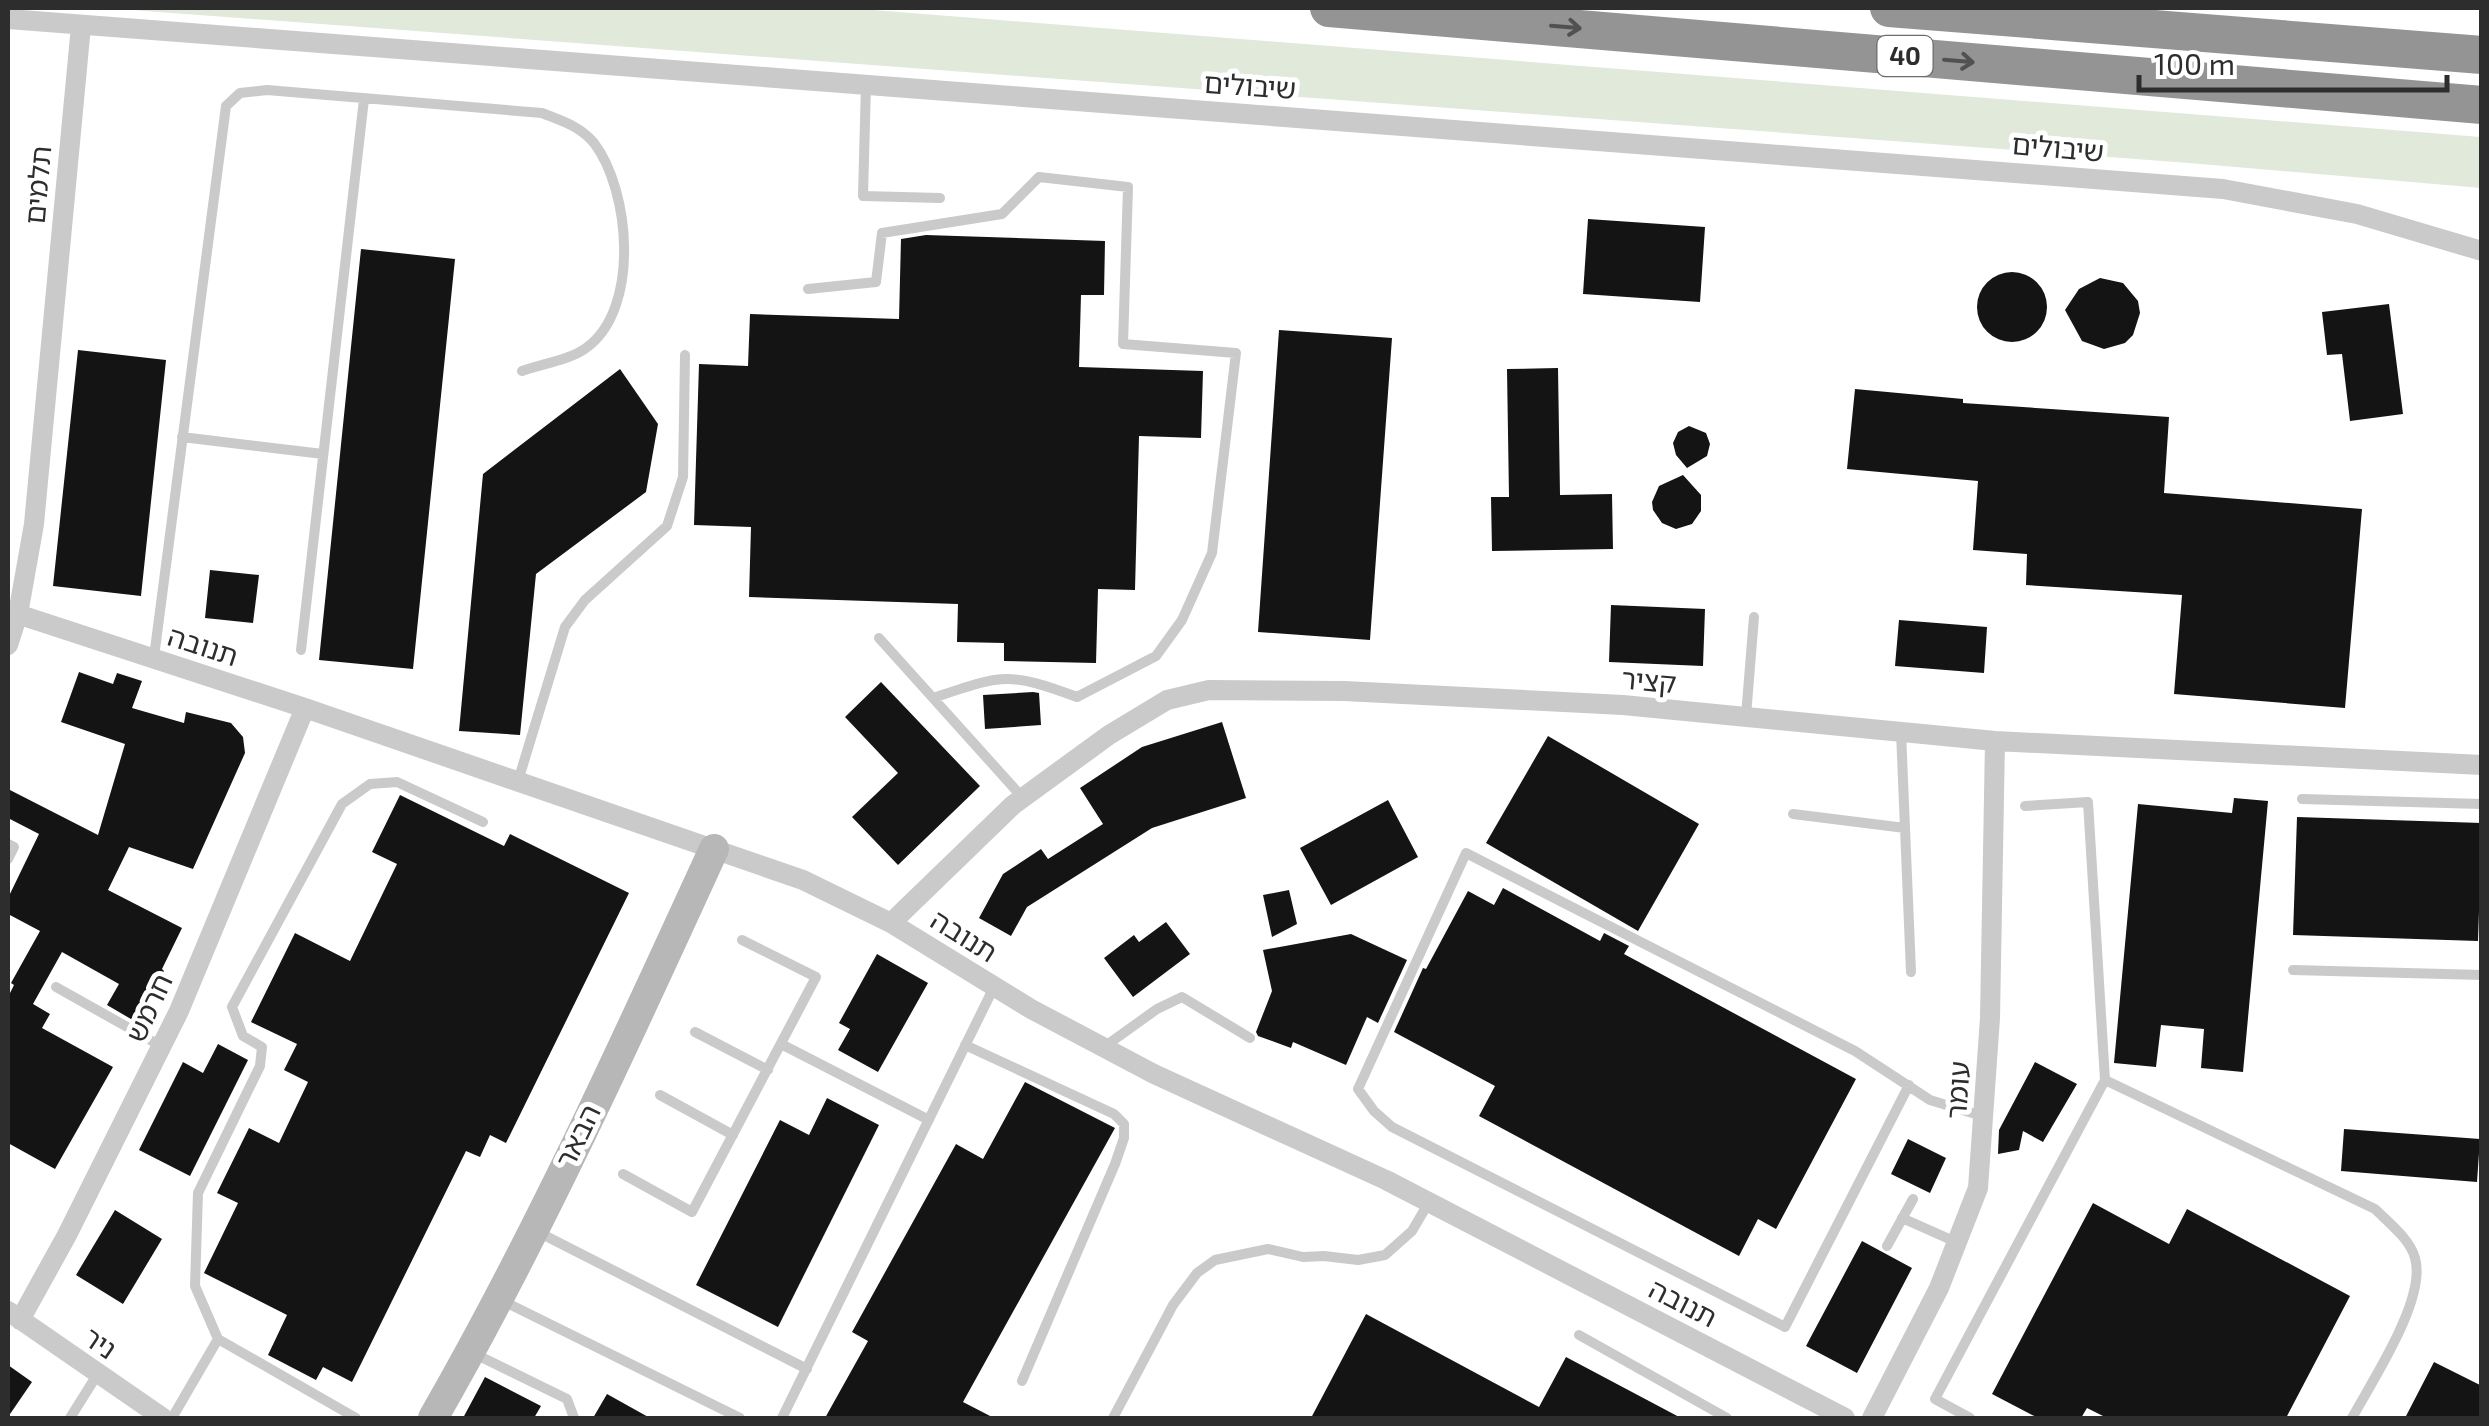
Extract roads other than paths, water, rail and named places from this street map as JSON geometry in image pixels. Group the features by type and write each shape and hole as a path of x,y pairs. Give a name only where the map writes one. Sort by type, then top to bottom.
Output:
{"highway":[{"name":"40","path":"1329,8 2482,104"},
{"name":"40","path":"1889,8 2482,55"}],"street":[{"name":"שיבולים","path":"8,20 2223,189 2357,214 2482,251"},
{"name":"תלמים","path":"8,645 34,524 81,26"},
{"name":"תנובה","path":"13,613 305,708 803,880 890,922 994,987 1104,1047 1429,1202 1845,1418"},
{"name":"קציר","path":"890,922 1023,798 1108,735 1166,700 1209,690 1344,691 1623,705 1995,741 2482,764"},
{"name":"חרמש","path":"14,1316 68,1235 161,1046 305,708"},
{"name":"עומר","path":"1872,1418 1958,1243 1978,1188 1990,1018 1995,741"},
{"name":"הבאר","path":"433,1418 471,1352 633,1026 714,849"},
{"name":"ניר","path":"14,1316 163,1418"}],"lane":[{"path":"866,84 863,196 940,198"},
{"path":"154,658 226,106 240,93 268,90 542,113 576,126 593,142 613,174 625,278 614,316 586,348 522,372"},
{"path":"301,650 364,98"},
{"path":"808,288 876,282 882,233 1002,214 1039,178 1128,187 1123,344 1236,353 1212,554 1182,620 1156,656 1077,697 1031,680 998,676 933,698"},
{"path":"518,781 566,627 586,600 668,526 682,476 686,356"},
{"path":"182,437 323,454"},
{"path":"1746,717 1754,617"},
{"path":"879,638 1023,798"},
{"path":"1900,732 1911,972"},
{"path":"356,1418 218,1339 195,1286 198,1193 260,1066 262,1047 243,1036 232,1007 342,804 370,784 397,782 482,822"},
{"path":"2302,799 2482,804"},
{"path":"1970,1418 1935,1399 2105,1080 2088,802 2026,806"},
{"path":"1793,814 1905,828"},
{"path":"8,844 14,847 8,859"},
{"path":"1909,1085 1785,1327 1392,1127 1358,1089 1466,853 1854,1050 1909,1085 1930,1100 1983,1117"},
{"path":"623,1174 692,1212 816,977 742,940"},
{"path":"2293,970 2482,975"},
{"path":"56,987 161,1046"},
{"path":"782,1418 994,987"},
{"path":"1104,1047 1157,1008 1182,997 1250,1038"},
{"path":"695,1032 768,1070"},
{"path":"781,1044 929,1120"},
{"path":"966,1044 1114,1114 1124,1124 1116,1164 1022,1382"},
{"path":"2105,1080 2376,1209 2415,1254 2414,1295 2352,1418"},
{"path":"660,1095 733,1135"},
{"path":"1886,1246 1913,1199"},
{"path":"1113,1418 1173,1305 1196,1274 1215,1260 1268,1249 1302,1257 1358,1260 1385,1255 1412,1230 1429,1202"},
{"path":"1902,1218 1958,1243"},
{"path":"532,1229 806,1369"},
{"path":"498,1299 740,1418"},
{"path":"1579,1335 1728,1418"},
{"path":"172,1418 218,1339"},
{"path":"471,1352 568,1398 574,1418"},
{"path":"70,1418 97,1374"}]}
